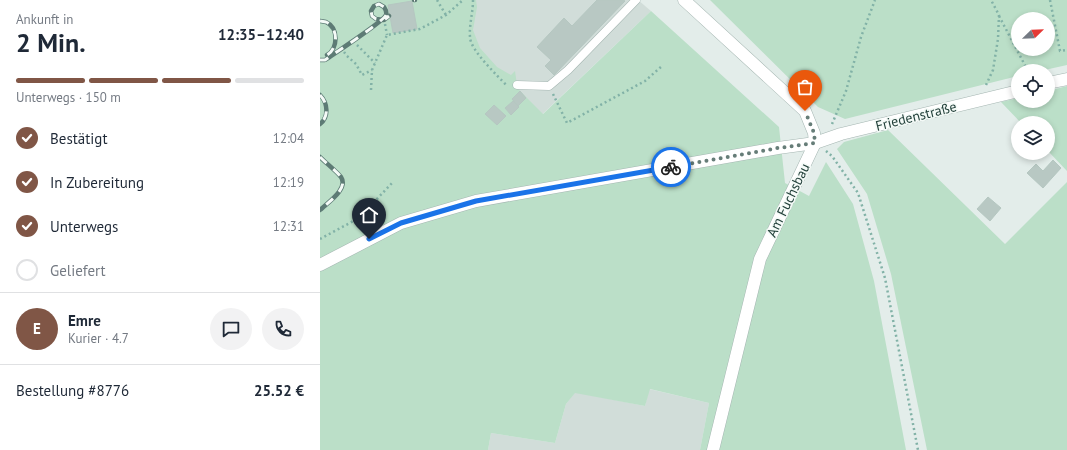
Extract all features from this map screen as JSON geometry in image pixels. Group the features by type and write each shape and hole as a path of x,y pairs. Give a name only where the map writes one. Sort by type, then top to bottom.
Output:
{"street":[{"path":"684,0 805,111 814,133 815,143"},
{"path":"1055,82 1067,79"},
{"name":"Friedenstraße","path":"320,265 401,223 476,201 778,148 815,143 841,134 1011,93"},
{"name":"Am Fuchsbau","path":"713,450 760,259 815,143"}],"lane":[{"path":"517,85 549,86 568,70 636,0"}],"path":[{"path":"437,0 446,15"},
{"path":"387,35 420,29 446,15 462,0"},
{"path":"473,0 470,38 474,49 509,88 517,85"},
{"path":"875,0 861,37 841,104 832,124 815,143 832,156 858,193 885,278 918,450"},
{"path":"991,0 1024,64"},
{"path":"1050,0 1060,51 1067,50"},
{"path":"979,100 993,70 998,39 999,15"},
{"path":"371,90 372,70 387,35 385,24"},
{"path":"357,45 375,63"},
{"path":"344,52 356,64 362,75 372,70"},
{"path":"549,86 568,123 645,81 662,66"},
{"path":"320,239 359,218 392,183"}],"shaded area":[{"path":"467,0 638,0 651,11 491,163"},
{"path":"649,389 709,403 700,450 488,450 491,433 555,443 566,404 575,392 645,406"}],"green space":[{"path":"320,0 476,0 477,7 473,30 480,48 497,67 511,75 515,71 517,85 520,91 543,114 651,11 779,127 785,183 809,196 826,162 853,204 874,281 906,450 700,450 709,403 650,389 645,406 575,393 566,404 555,443 491,433 488,450 320,450"},
{"path":"710,0 1067,0 1067,65 1055,68 1055,64 1011,64 1011,78 845,119 818,107"},
{"path":"1067,86 1067,171 1055,158 1055,116 1014,116 1001,102 1011,100 1011,108 1055,108 1055,89"},
{"path":"888,130 1005,244 1067,182 1067,450 927,450 891,274 867,194 837,149 844,142"}],"building":[{"path":"597,0 625,1 554,75 545,66 551,60 537,47 564,18 572,26"},
{"path":"412,1 417,29 393,33 388,5"},
{"path":"520,91 526,98 518,106 512,99"},
{"path":"513,101 519,107 511,115 505,108"},
{"path":"494,105 506,116 497,125 485,114"},
{"path":"1053,160 1061,168 1043,188 1027,173 1036,164 1043,171"},
{"path":"988,197 1001,208 990,221 977,209"}],"railway":[{"path":"320,60 325,60 377,24 383,19 386,15 386,10 384,7 379,4 374,6 371,11 372,16 376,19 384,20 389,16"},
{"path":"320,21 326,22 330,25 335,33 335,44 331,52 327,55"},
{"path":"320,95 326,106 325,118 320,124"},
{"path":"320,157 341,177 343,182 340,191 320,210"}],"way so far":[{"path":"671,167 815,143 814,133 805,111"}],"route":[{"path":"369,239 401,223 476,201 671,167"}]}
